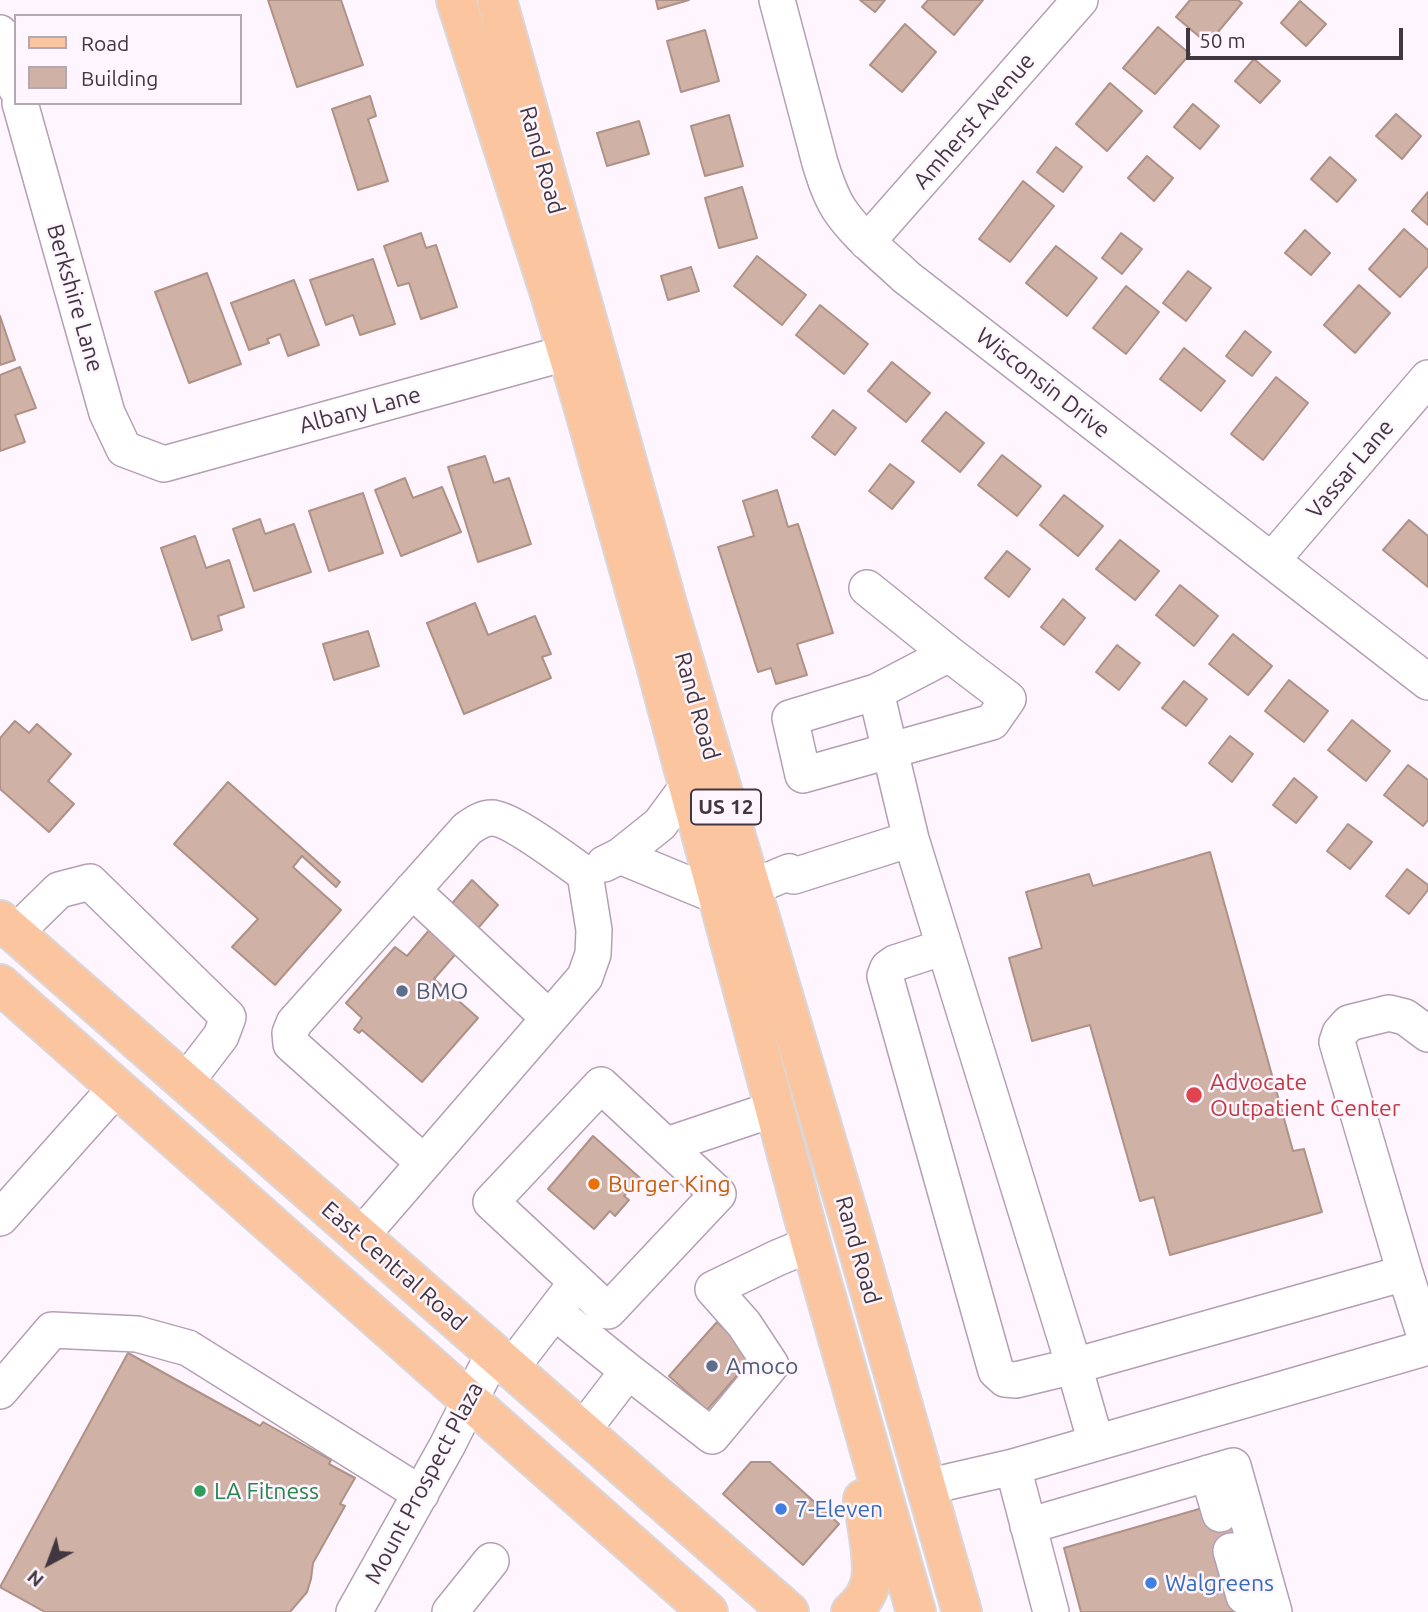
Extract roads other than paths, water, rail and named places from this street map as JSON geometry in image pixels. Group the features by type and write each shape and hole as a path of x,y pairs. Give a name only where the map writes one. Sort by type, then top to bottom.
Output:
{"main road":[{"name":"Rand Road","path":"456,0 551,297 688,786 734,892 851,1224 962,1612"},
{"name":"Rand Road","path":"496,0 669,611 734,892 774,1110 916,1612"},
{"name":"East Central Road","path":"7,927 789,1612"},
{"path":"0,984 708,1612"},
{"path":"841,1348 871,1548 872,1580 865,1596 851,1612"}],"street":[{"name":"Wisconsin Drive","path":"776,0 828,187 840,210 867,242 906,276 1428,682"},
{"name":"Amherst Avenue","path":"867,242 1080,0"},
{"path":"0,33 14,81"},
{"name":"Berkshire Lane","path":"21,105 107,413 124,449 164,464"},
{"name":"Albany Lane","path":"164,464 555,356"},
{"name":"Vassar Lane","path":"1272,560 1428,378"},
{"path":"867,588 1008,699 992,722 803,775 790,718 876,692 949,654"},
{"path":"876,692 911,839 1096,1443"},
{"path":"585,874 620,856 660,824 688,786"},
{"path":"360,1237 585,977 593,954 594,930 585,874 510,823 493,818 478,821 467,829 294,1023 290,1033 291,1044 424,1163"},
{"path":"620,856 734,892 789,872 794,876 911,839"},
{"path":"7,927 59,890 90,882 228,1017 221,1036 184,1083"},
{"path":"411,890 549,1018"},
{"path":"944,947 895,963 888,968 885,976 996,1371 1005,1379 1016,1380 1074,1366 1405,1273"},
{"path":"926,1487 1013,1467 1428,1347 1337,1042 1340,1032 1349,1023 1389,1013 1405,1017 1428,1034"},
{"path":"601,1084 718,1194 608,1311 577,1282 491,1202 601,1084"},
{"path":"0,1217 117,1087"},
{"path":"667,1145 774,1110"},
{"path":"555,1312 712,1436 771,1364 744,1324 713,1289 811,1244"},
{"name":"Mount Prospect Plaza","path":"354,1612 470,1402 502,1361 555,1312 577,1282"},
{"path":"0,1391 52,1330 137,1334 188,1348 421,1494"},
{"path":"582,1431 628,1371"},
{"path":"1028,1526 1233,1466 1272,1612"},
{"path":"1013,1467 1051,1612"},
{"path":"1208,1474 1220,1514"},
{"path":"1231,1551 1244,1596 1272,1612"},
{"path":"450,1612 491,1561"}],"place":[{"name":"BMO","path":"402,991"},
{"name":"Advocate Outpatient Center","path":"1194,1095"},
{"name":"Burger King","path":"594,1184"},
{"name":"Amoco","path":"712,1366"},
{"name":"LA Fitness","path":"200,1491"},
{"name":"7-Eleven","path":"781,1509"},
{"name":"Walgreens","path":"1151,1583"}]}
